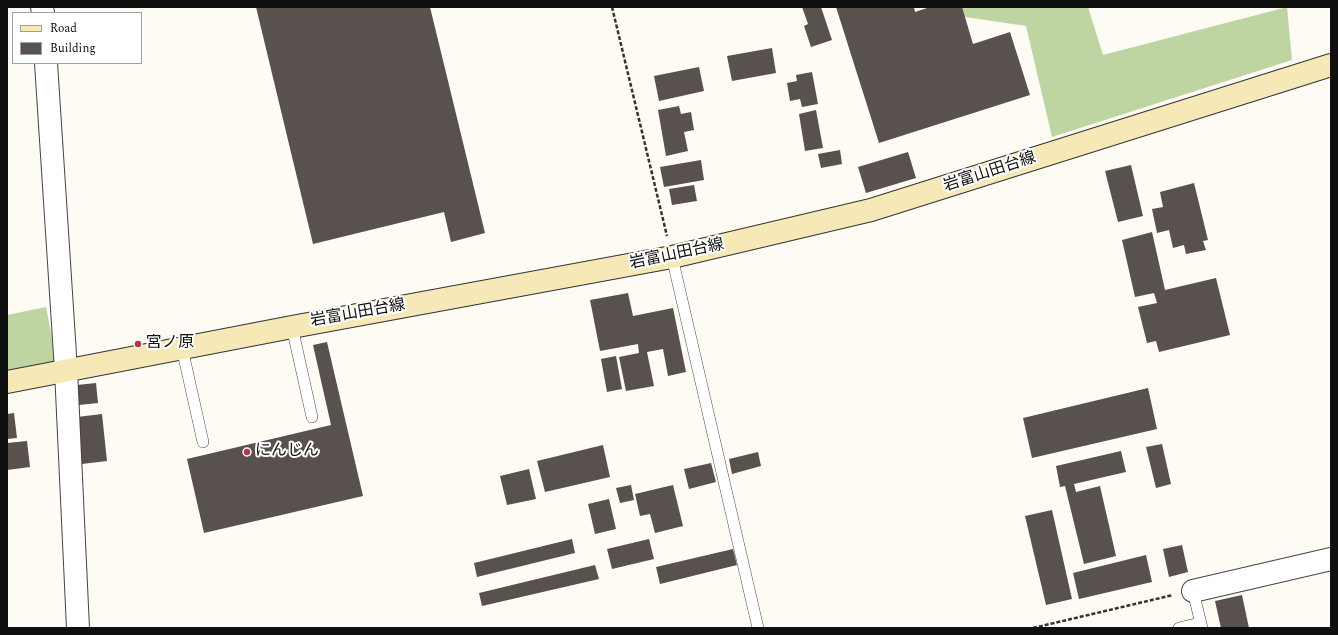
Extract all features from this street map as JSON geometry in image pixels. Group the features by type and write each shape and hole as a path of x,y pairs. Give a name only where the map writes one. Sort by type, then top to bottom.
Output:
{"main road":[{"name":"岩富山田台線","path":"7,382 292,327 672,257 871,210 1331,65"}],"street":[{"path":"46,64 66,370 78,628"},
{"path":"1193,590 1331,559"}],"lane":[{"path":"672,257 758,628"},
{"path":"292,327 312,417"},
{"path":"182,348 203,442"},
{"path":"1179,628 1201,625 1193,590"}],"path":[{"path":"612,7 672,257"},
{"path":"1033,628 1193,590"}],"green space":[{"path":"942,7 1088,7 1103,55 1287,7 1292,60 1052,137 1026,26 952,15"},
{"path":"46,307 57,363 7,373 7,315"}],"building":[{"path":"256,7 430,7 485,233 451,242 444,212 313,244"},
{"path":"802,7 821,7 832,40 811,47 804,26 808,24"},
{"path":"836,7 914,7 915,12 930,7 962,7 973,44 1010,32 1030,95 879,143"},
{"path":"772,48 776,73 732,81 727,56"},
{"path":"699,67 704,91 659,101 654,76"},
{"path":"812,72 818,104 802,107 800,99 790,101 787,83 797,81 796,75"},
{"path":"679,106 681,114 691,112 694,130 684,132 688,151 666,156 658,110"},
{"path":"816,110 823,148 805,151 799,114"},
{"path":"840,150 842,164 821,168 818,154"},
{"path":"908,152 916,178 866,193 858,167"},
{"path":"701,160 704,180 664,187 660,167"},
{"path":"1131,165 1143,216 1118,222 1105,171"},
{"path":"1194,183 1208,240 1203,241 1206,250 1186,254 1184,245 1173,248 1169,230 1157,233 1152,209 1163,207 1160,192"},
{"path":"694,185 697,201 672,205 669,189"},
{"path":"1152,232 1165,290 1216,278 1230,335 1159,352 1156,341 1147,343 1138,307 1157,303 1154,293 1135,297 1122,240"},
{"path":"628,293 633,316 673,308 686,372 668,376 663,349 647,352 654,386 626,391 619,357 639,353 638,344 600,351 590,300"},
{"path":"327,342 363,496 204,533 187,459 331,425 313,345"},
{"path":"616,356 622,389 607,392 601,359"},
{"path":"96,383 98,403 79,405 77,385"},
{"path":"1148,388 1157,429 1032,458 1023,418"},
{"path":"14,413 17,438 7,439 7,414"},
{"path":"102,414 107,461 82,464 77,417"},
{"path":"27,441 30,467 7,470 7,443"},
{"path":"1162,444 1171,484 1156,488 1146,447"},
{"path":"603,445 610,477 545,492 537,461"},
{"path":"1121,451 1126,472 1074,484 1076,492 1100,486 1116,556 1084,564 1065,486 1060,487 1056,466"},
{"path":"758,452 761,466 732,474 729,459"},
{"path":"711,463 716,482 689,489 684,469"},
{"path":"529,469 536,499 507,505 500,476"},
{"path":"631,485 634,500 620,503 616,488"},
{"path":"673,485 683,526 655,533 650,514 640,516 635,494"},
{"path":"609,499 616,529 595,534 588,504"},
{"path":"1052,510 1072,599 1046,605 1025,516"},
{"path":"572,539 575,553 477,577 474,563"},
{"path":"649,539 654,559 612,569 607,549"},
{"path":"1182,545 1188,572 1169,577 1163,549"},
{"path":"733,549 737,565 660,584 656,567"},
{"path":"1146,555 1152,582 1079,599 1073,573"},
{"path":"595,565 599,579 482,606 479,593"},
{"path":"1242,595 1249,628 1221,628 1215,601"}],"place":[{"name":"宮ノ原","path":"138,344"},
{"name":"にんじん","path":"247,452"}]}
